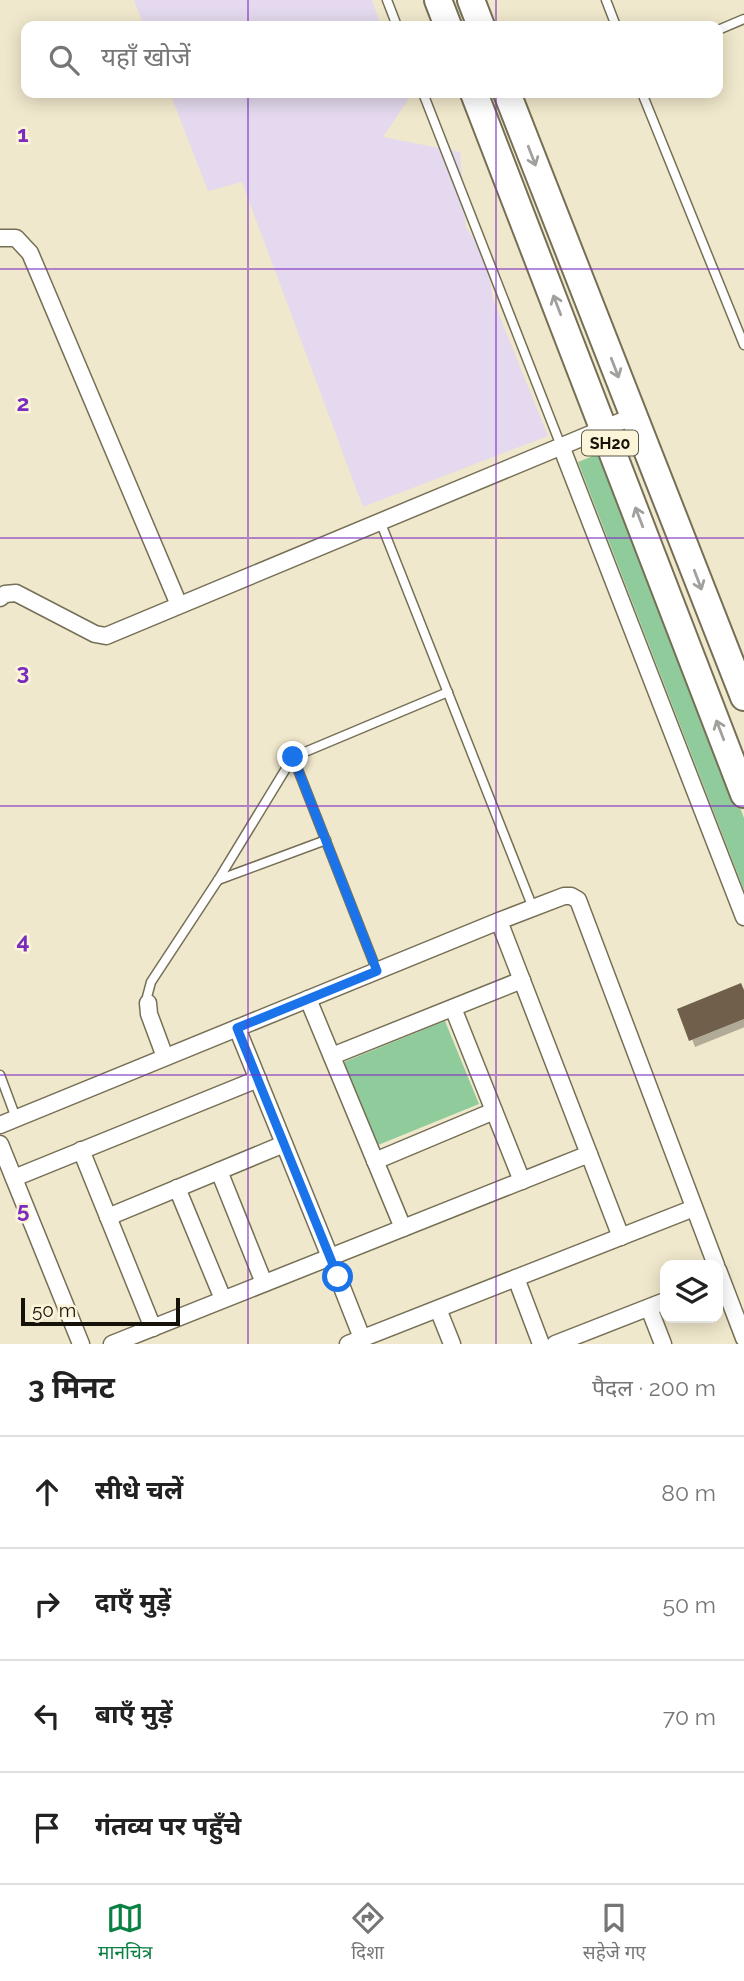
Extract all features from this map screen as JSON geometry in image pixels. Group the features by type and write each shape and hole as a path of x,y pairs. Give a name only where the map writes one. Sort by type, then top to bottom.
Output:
{"main road":[{"path":"438,0 446,21"},
{"path":"471,0 479,21"},
{"name":"SH20","path":"476,98 744,794"},
{"name":"SH20","path":"509,98 744,697"}],"street":[{"path":"0,238 16,238 30,253 179,605"},
{"path":"0,598 5,594 16,593 95,634 106,636 634,416"},
{"path":"561,446 744,916"},
{"path":"0,1125 499,921 564,896 571,896 578,900 713,1260"},
{"path":"499,921 621,1237"},
{"path":"332,1056 522,980"},
{"path":"309,999 403,1228"},
{"path":"148,1003 149,1014 165,1057"},
{"path":"453,1008 522,1181"},
{"path":"237,1028 330,1257 355,1341 694,1208"},
{"path":"14,1178 258,1079"},
{"path":"375,1161 494,1111"},
{"path":"0,1144 81,1344"},
{"path":"107,1217 284,1144"},
{"path":"81,1150 152,1328"},
{"path":"112,1344 589,1154"},
{"path":"219,1171 264,1283"},
{"path":"177,1188 223,1299"},
{"path":"516,1278 541,1344"},
{"path":"723,1286 744,1338"},
{"path":"555,1344 660,1303"},
{"path":"649,1308 663,1344"},
{"path":"438,1309 452,1344"}],"lane":[{"path":"387,0 395,21"},
{"path":"606,0 614,21"},
{"path":"723,28 744,19"},
{"path":"425,98 561,446"},
{"path":"644,98 744,345"},
{"path":"380,521 533,908"},
{"path":"148,1003 147,997 152,982 293,757 447,692"},
{"path":"293,757 377,971"},
{"path":"218,880 326,840"},
{"path":"0,1075 16,1118"}],"shaded area":[{"path":"134,0 372,0 379,21 142,21"},
{"path":"172,98 407,98 383,137 460,152 466,228 486,254 493,300 548,436 363,507 242,182 208,191"}],"green space":[{"path":"603,452 744,818 744,890 578,462"},
{"path":"445,1021 479,1104 378,1145 344,1062"}],"building":[{"path":"741,983 744,990 744,1019 689,1041 677,1009"}],"route":[{"path":"293,757 377,971 237,1028 338,1277"}]}
